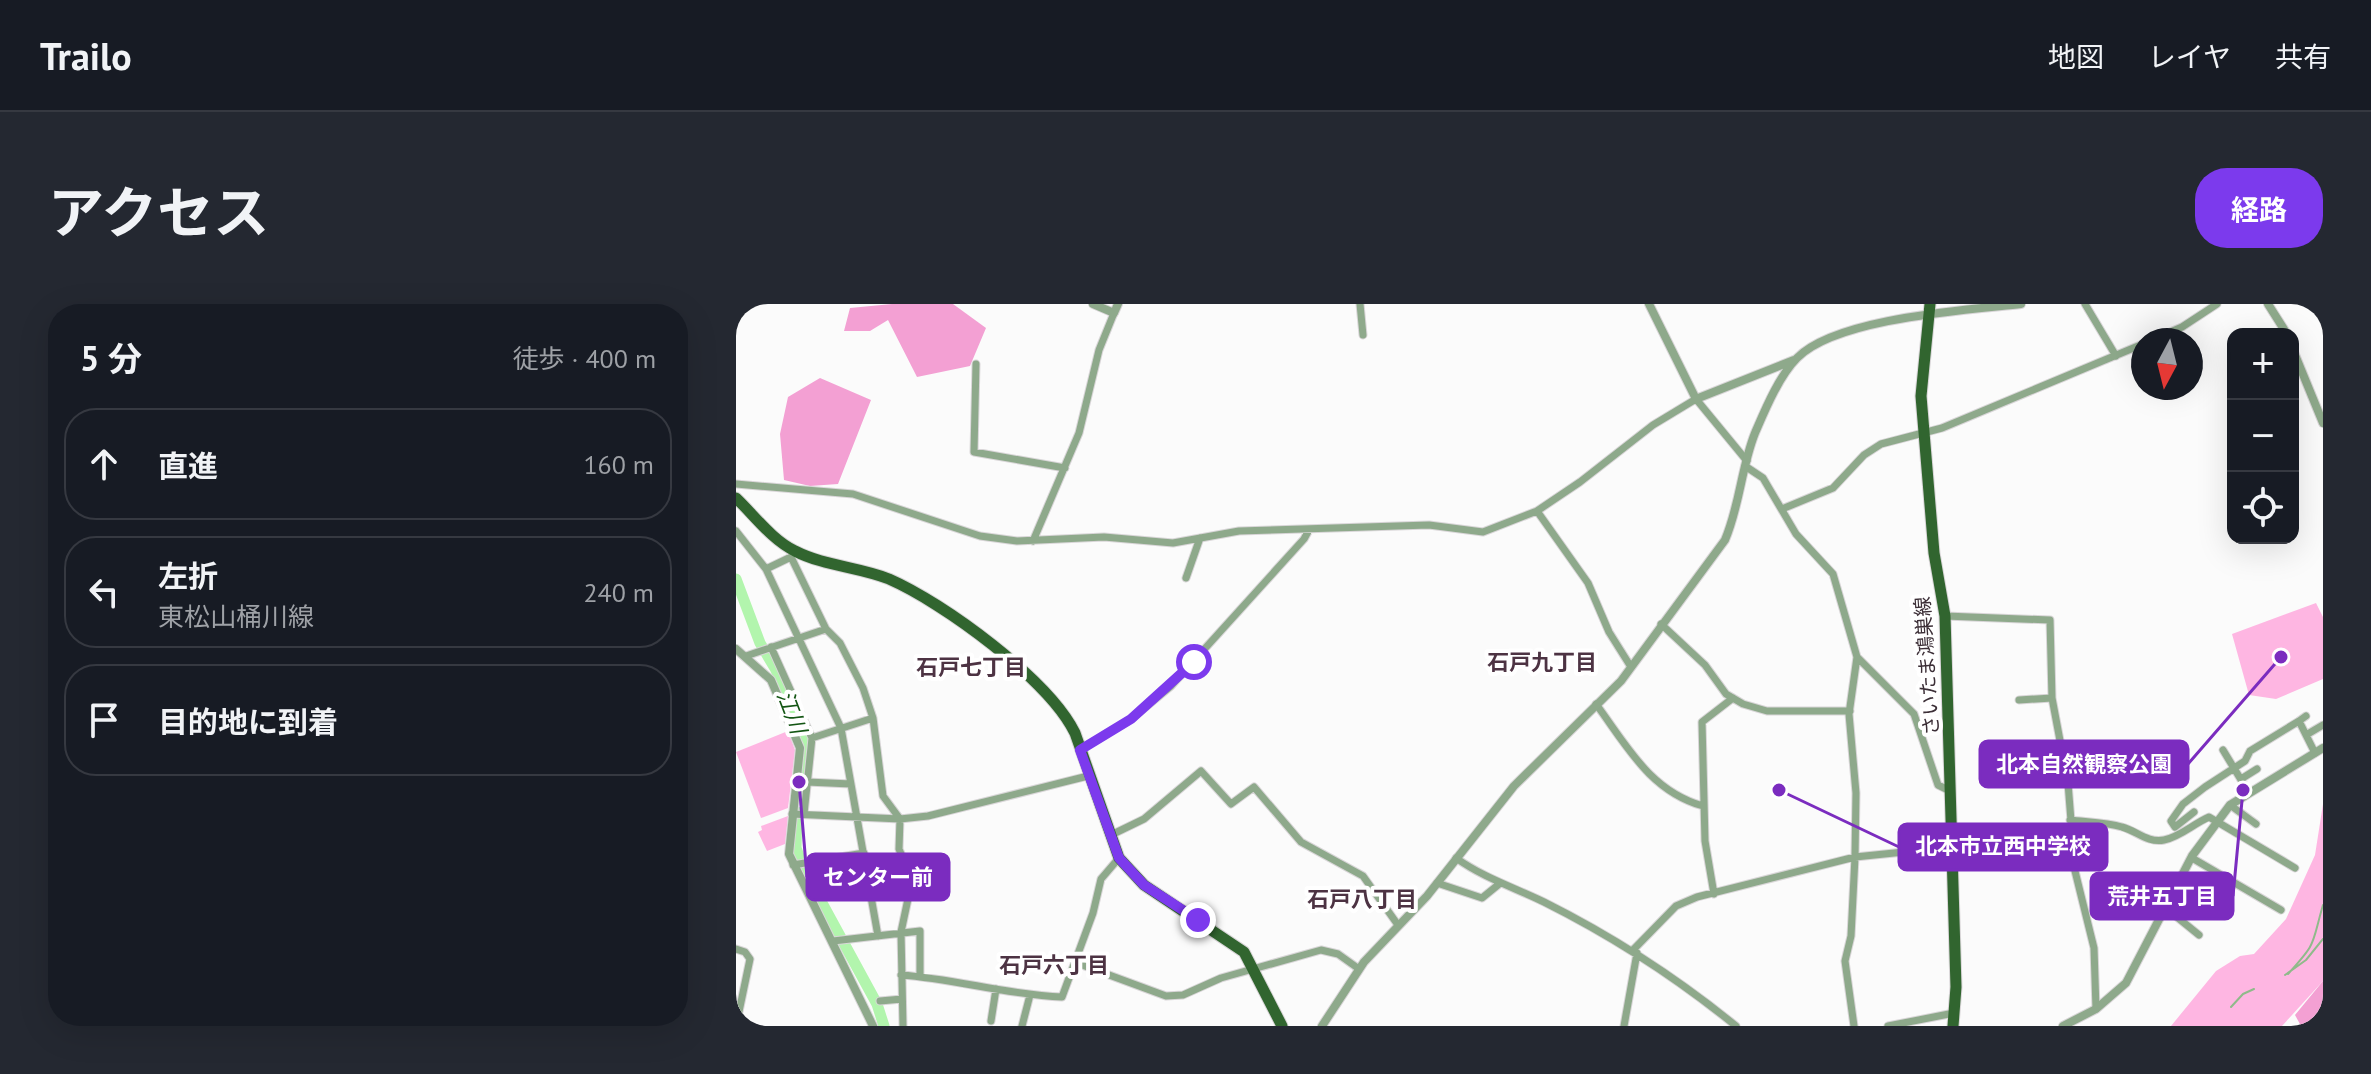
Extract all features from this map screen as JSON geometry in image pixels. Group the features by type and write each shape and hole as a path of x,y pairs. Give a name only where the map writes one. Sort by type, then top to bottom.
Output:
{"main road":[{"name":"さいたま鴻巣線","path":"1930,309 1921,396 1934,553 1945,616 1953,792 1953,1026"},
{"path":"736,498 793,554 888,579 918,594 987,642 1050,694 1067,717 1119,858 1144,885 1244,952 1282,1026"}],"street":[{"path":"1033,541 1079,433 1099,350 1116,308 1093,304"},
{"path":"1360,304 1363,335"},
{"path":"1649,304 1696,399 1746,464 1763,478 1796,534 1833,574 1857,657 1850,711 1856,793 1855,857 1851,936 1845,961 1854,1026"},
{"path":"736,484 853,494 980,536 1033,541 1104,537 1173,543 1239,531 1445,525 1483,532 1537,511 1653,425 1696,399 1796,359 1809,349 1863,327 1930,309 2021,304"},
{"path":"2085,304 2116,356"},
{"path":"2180,328 2217,304"},
{"path":"2268,304 2283,328"},
{"path":"1782,509 1833,488 1872,448 1924,432 2131,349"},
{"path":"1322,1026 1359,969 1437,883 1537,760 1631,667 1725,540 1735,515 1755,433 1796,359"},
{"path":"976,364 974,452 1065,468"},
{"path":"2299,365 2323,423"},
{"path":"1537,511 1588,583 1609,632 1631,667"},
{"path":"1080,750 1131,719 1171,686 1309,530"},
{"path":"736,531 766,569 841,728 878,936"},
{"path":"1186,578 1200,538"},
{"path":"766,569 793,554 826,629 840,643 855,670 873,718 883,796 900,819 899,849 912,880 901,932 903,1026"},
{"path":"1945,616 2050,620 2052,698 2068,783 2075,871 2094,948 2096,1009"},
{"path":"1661,624 1705,665 1733,698 1767,711 1850,711"},
{"path":"746,656 826,629"},
{"path":"771,647 812,738 804,814"},
{"path":"736,649 771,680 800,748 788,847 793,865 873,1026"},
{"path":"1857,657 1914,714 1938,785 1953,792"},
{"path":"1714,894 1709,879 1703,806 1702,722 1733,698"},
{"path":"2019,700 2052,698"},
{"path":"1596,704 1648,776 1687,801 1703,806"},
{"path":"812,738 873,718"},
{"path":"2063,1026 2096,1009 2126,983 2215,821 2230,805 2319,750 2306,735 2303,718 2250,751 2235,769 2183,804 2171,821 2175,827 2192,813 2183,804"},
{"path":"2306,735 2323,725"},
{"path":"2223,750 2249,793"},
{"path":"2241,779 2257,769"},
{"path":"1109,836 1144,819 1201,771 1231,804 1254,787 1301,842 1363,876 1398,925"},
{"path":"792,814 900,819 957,810 1088,776"},
{"path":"807,782 851,784"},
{"path":"2230,805 2256,824"},
{"path":"2070,820 2123,827 2150,840 2160,841 2176,837 2189,825 2209,817 2295,868"},
{"path":"1624,1026 1635,951 1676,906 1855,857 1953,847"},
{"path":"793,865 864,853"},
{"path":"901,975 1062,997 1093,913 1101,879 1119,858"},
{"path":"1456,858 1498,885 1543,902 1635,951 1736,1026"},
{"path":"2192,858 2281,910"},
{"path":"868,876 908,869"},
{"path":"1437,883 1482,898 1498,885"},
{"path":"2167,909 2199,935"},
{"path":"833,941 920,931 920,976"},
{"path":"736,949 745,952 750,959 736,1026"},
{"path":"1074,962 1166,996 1183,995 1254,969 1321,950 1338,954 1359,969"},
{"path":"991,1021 996,989"},
{"path":"1022,1026 1030,995"},
{"path":"880,1001 902,999"},
{"path":"1888,1026 1954,1013"}],"shaded area":[{"path":"953,304 986,328 970,366 917,377 888,320 870,331 844,331 850,308"},
{"path":"820,378 871,400 838,484 810,486 784,480 780,434 788,397"},
{"path":"2316,603 2323,617 2323,679 2276,699 2249,695 2232,634"},
{"path":"788,731 795,750 788,808 761,818 736,752"},
{"path":"2323,804 2323,981 2282,1026 2171,1026 2216,971 2240,956 2254,954 2286,919 2315,855"},
{"path":"788,816 785,844 767,851 758,832 762,830 761,826"},
{"path":"2323,981 2323,1026 2301,1026 2295,1015"}],"waterway":[{"name":"江川","path":"736,579 760,643 776,670 801,729 805,747 799,795"},
{"name":"江川","path":"797,812 796,848 804,870 877,1004 884,1026"},
{"path":"2288,974 2312,942 2323,905"},
{"path":"2285,975 2306,960 2323,939"},
{"path":"2231,1007 2243,994 2254,989"}],"place":[{"name":"北本自然観察公園","path":"2281,657"},
{"name":"センター前","path":"799,782"},
{"name":"北本市立西中学校","path":"1779,790"},
{"name":"荒井五丁目","path":"2243,790"}],"district":[{"name":"石戸九丁目","path":"1542,662"},
{"name":"石戸七丁目","path":"971,667"},
{"name":"石戸八丁目","path":"1362,899"},
{"name":"石戸六丁目","path":"1054,965"}],"route":[{"path":"1194,662 1131,719 1080,750 1103,821 1119,858 1144,885 1198,920"}]}
